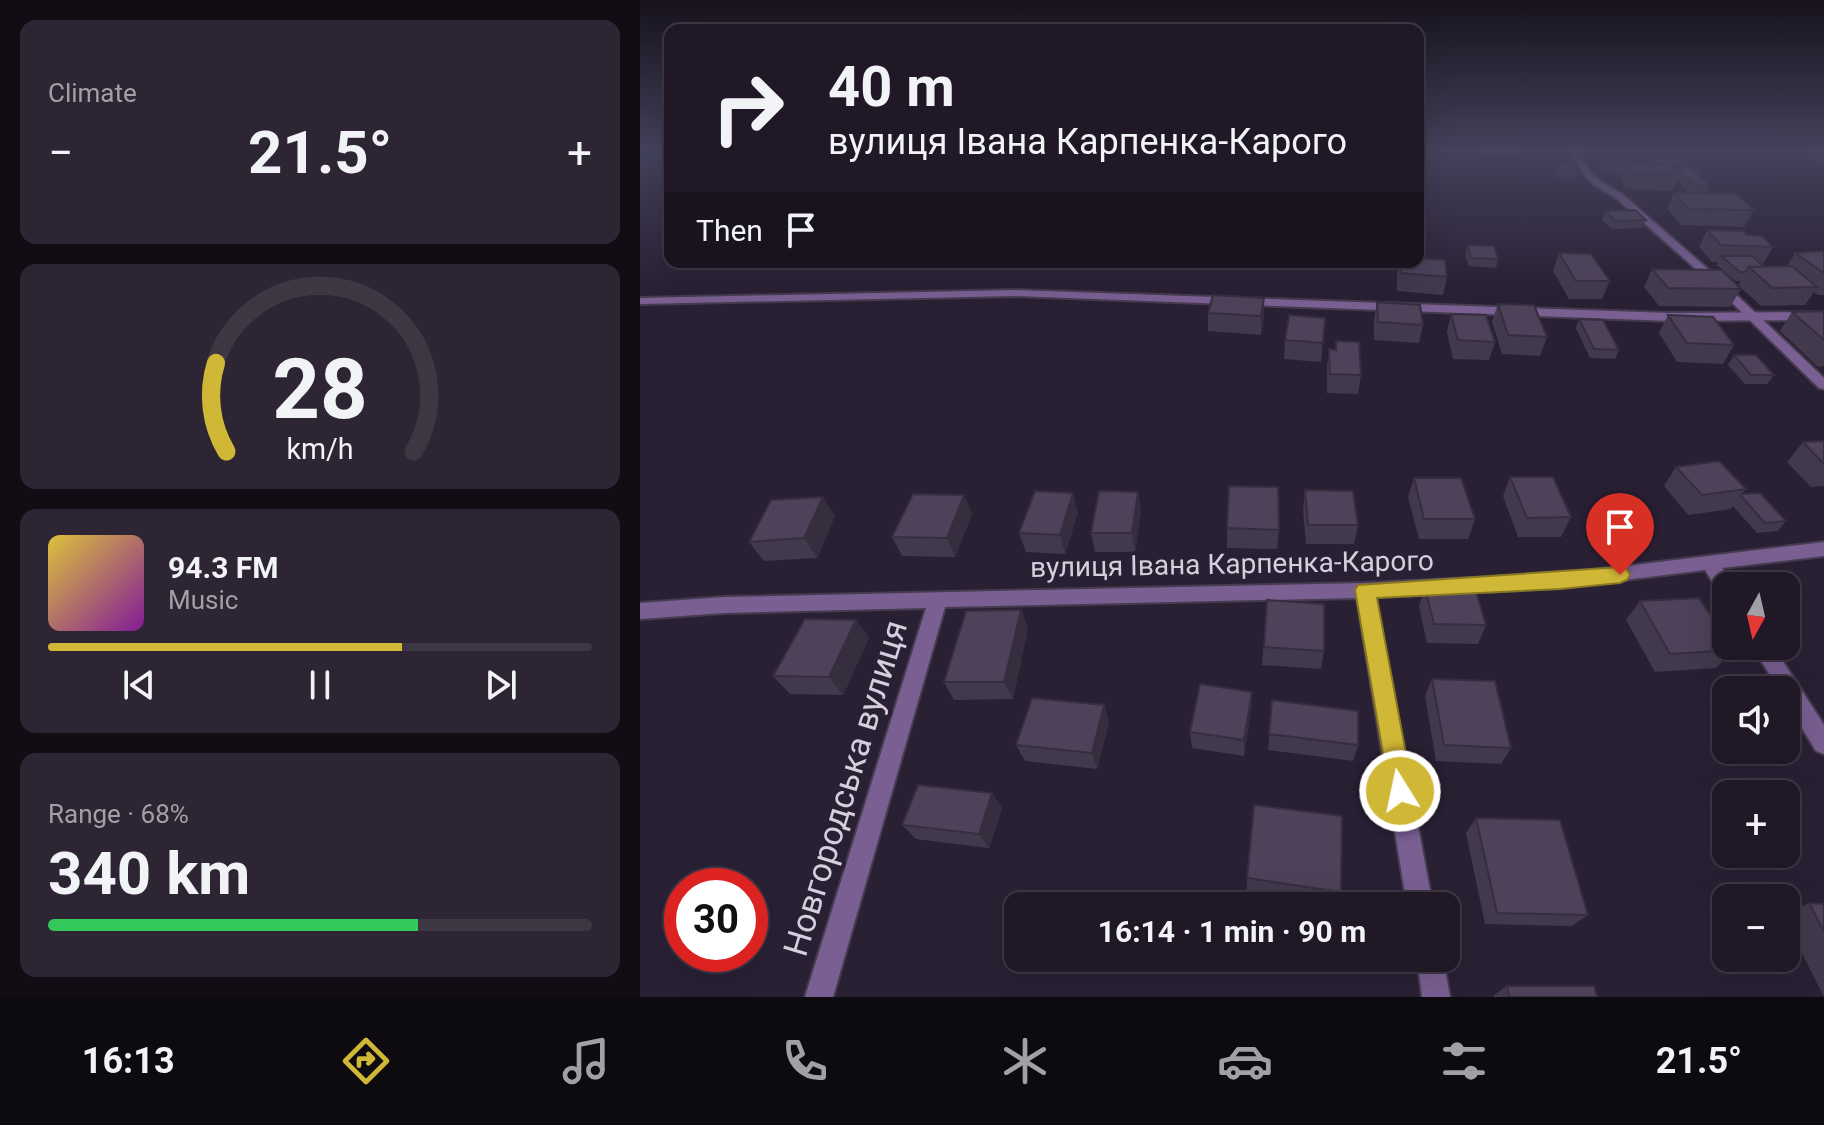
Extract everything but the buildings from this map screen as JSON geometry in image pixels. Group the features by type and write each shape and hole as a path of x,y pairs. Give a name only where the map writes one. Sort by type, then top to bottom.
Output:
{"street":[{"path":"1620,197 1755,317 1824,385"},
{"path":"640,301 1014,293 1670,317 1824,316"},
{"name":"вулиця Івана Карпенка-Карого","path":"640,611 724,605 1365,590 1560,581 1824,549"},
{"path":"1711,565 1715,572"},
{"path":"1365,590 1418,892"},
{"name":"Новгородська вулиця","path":"819,997 938,599"},
{"path":"1771,660 1824,744"},
{"path":"1432,972 1436,997"}],"route":[{"path":"1400,791 1365,590 1560,581 1620,575"}]}
